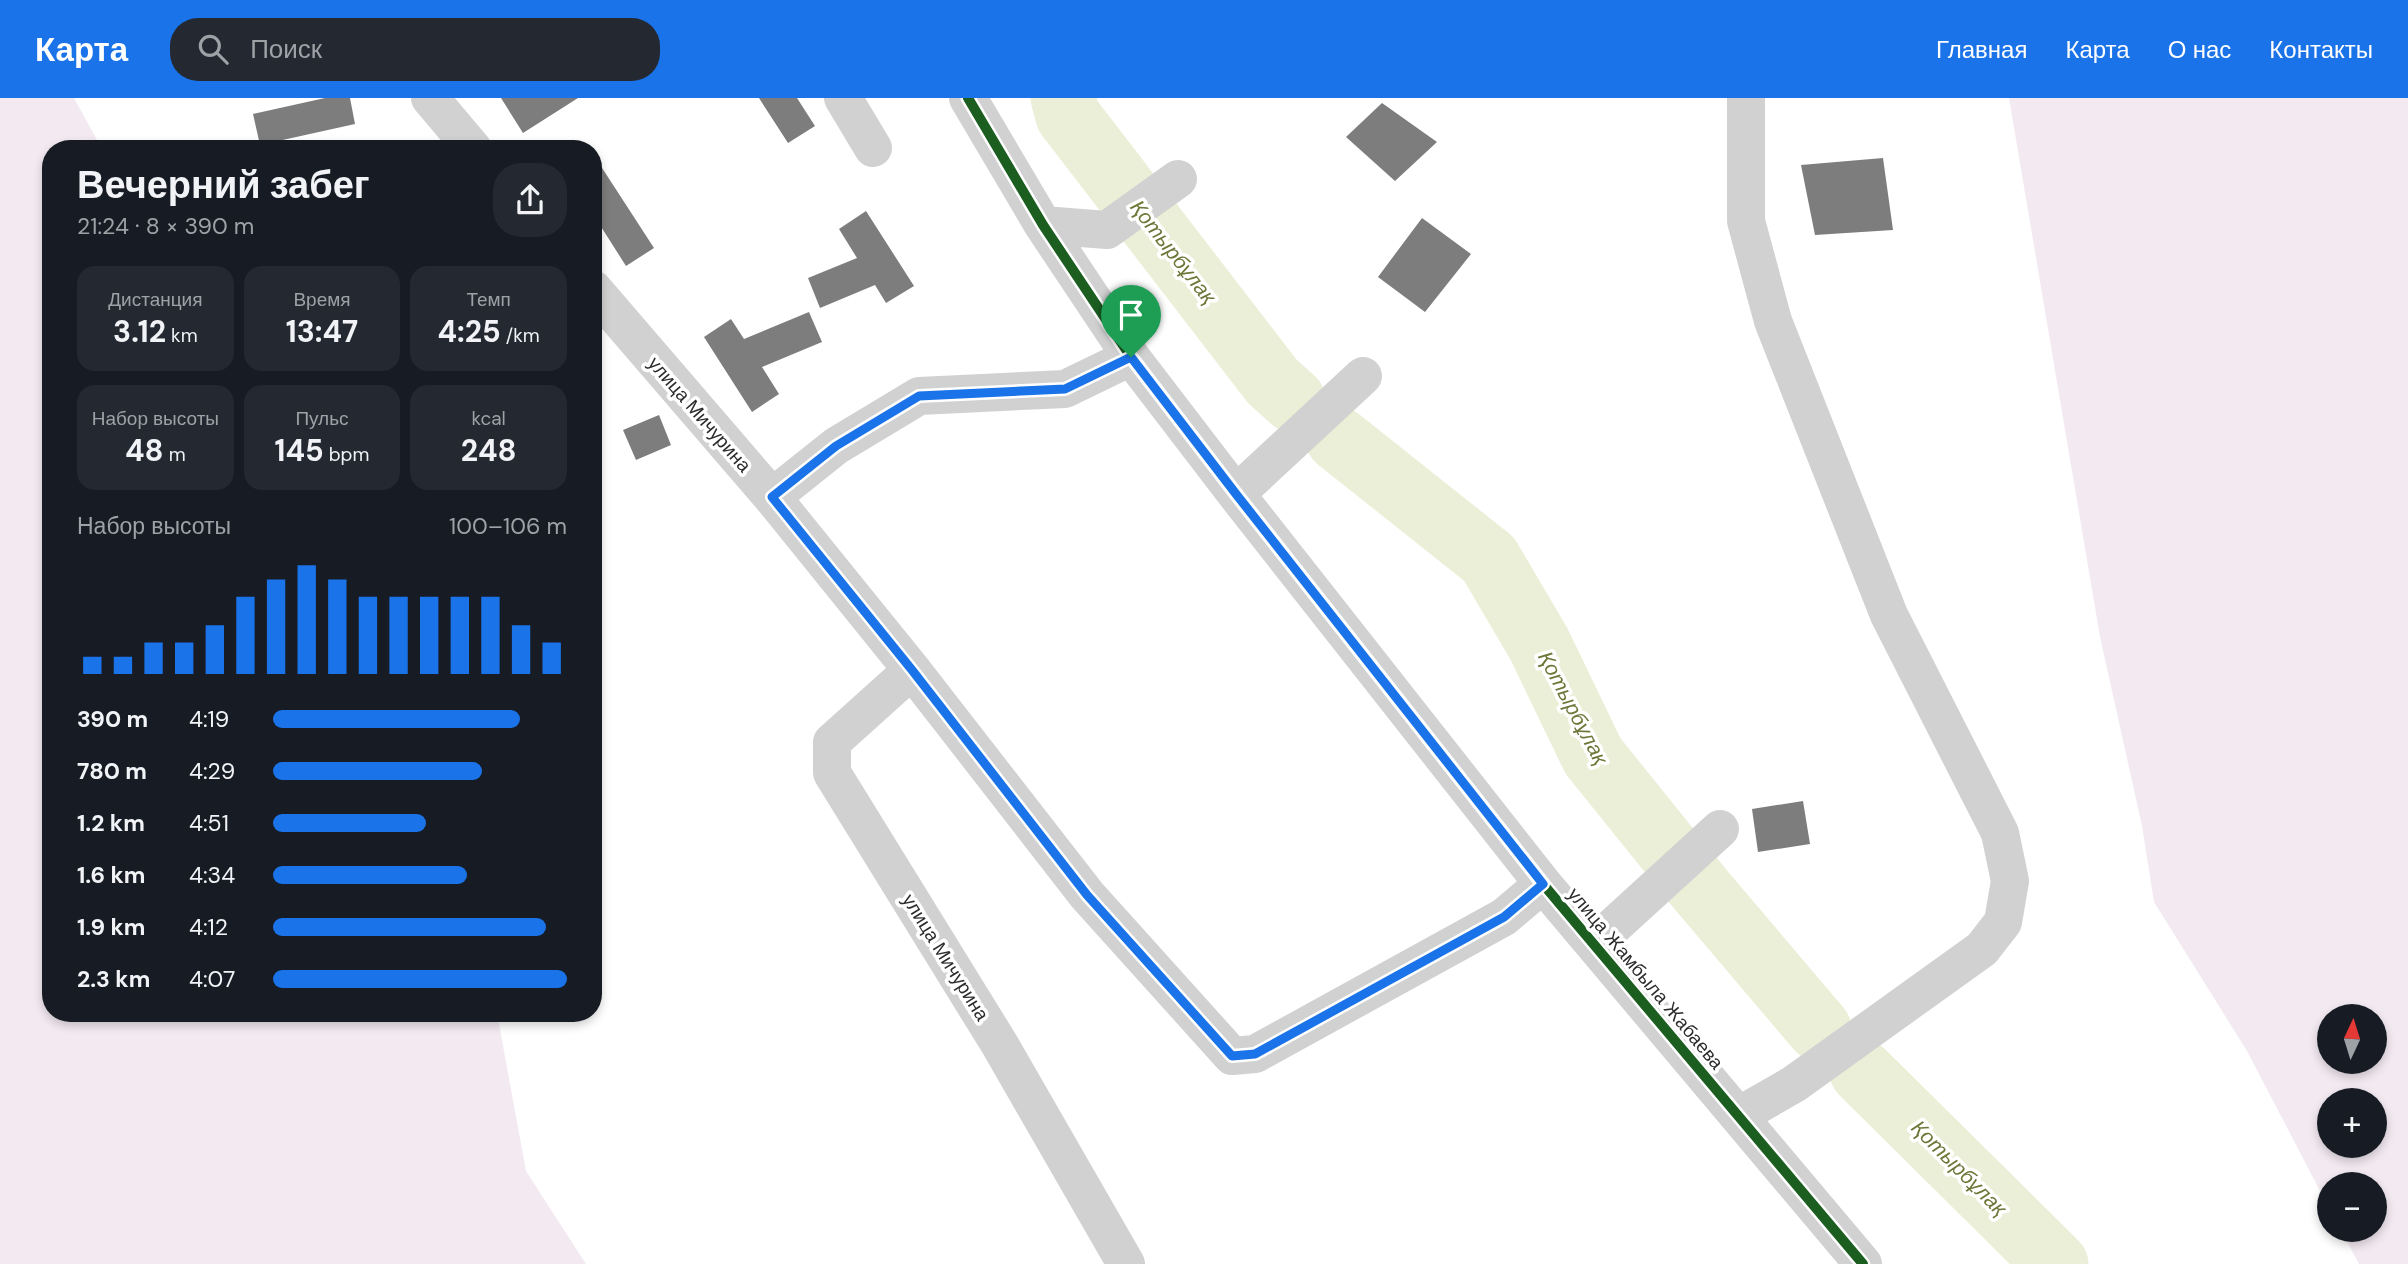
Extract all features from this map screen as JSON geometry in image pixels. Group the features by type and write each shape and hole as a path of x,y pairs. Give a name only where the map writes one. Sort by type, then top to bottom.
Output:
{"street":[{"path":"430,98 465,140"},
{"path":"843,98 873,148"},
{"name":"улица Жамбыла Жабаева","path":"968,98 1043,225 1131,357 1236,494 1543,884 1863,1264"},
{"path":"1740,1115 1794,1084 1982,949 2003,922 2010,881 2000,833 1889,615 1773,321 1746,221 1746,98"},
{"path":"1043,225 1107,230 1178,179"},
{"name":"улица Мичурина","path":"602,299 772,497 912,670 1087,895 1232,1056 1255,1054 1504,917 1543,884"},
{"path":"772,497 836,446 919,396 1065,389 1131,357"},
{"path":"1236,494 1363,376"},
{"name":"улица Мичурина","path":"912,670 832,742 832,773 1000,1045 1120,1262"},
{"path":"1594,944 1720,828"}],"shaded area":[{"path":"0,98 74,98 97,140 42,140 42,1022 499,1022 526,1171 586,1264 0,1264"},
{"path":"2009,98 2408,98 2408,1264 2359,1264 2347,1242 2387,1242 2387,1172 2317,1172 2317,1185 2247,1051 2154,902 2142,826 2100,637"}],"building":[{"path":"325,98 350,98 355,124 283,140 259,140 253,114"},
{"path":"501,98 578,98 523,133"},
{"path":"759,98 797,98 815,126 788,143"},
{"path":"1382,103 1437,142 1395,181 1346,137"},
{"path":"1883,158 1893,230 1815,235 1801,165"},
{"path":"602,168 654,248 626,266 602,228"},
{"path":"866,211 914,286 886,303 875,285 820,308 808,278 857,258 839,229"},
{"path":"1422,218 1471,254 1425,312 1378,277"},
{"path":"809,312 822,342 762,367 779,394 752,412 704,337 731,319 744,339"},
{"path":"659,415 671,445 636,460 623,430"},
{"path":"1803,801 1810,844 1758,852 1752,809"}],"waterway":[{"name":"Қотырбұлақ","path":"1063,98 1068,116 1272,381 1293,400"},
{"name":"Қотырбұлақ","path":"1338,439 1489,559 1539,644 1593,756 1701,890 1819,1029"},
{"name":"Қотырбұлақ","path":"1862,1072 2056,1264"}],"cycle path":[{"path":"968,98 1043,225 1131,357 1236,494 1543,884 1863,1264"}],"route":[{"path":"1131,357 1543,884 1504,917 1255,1054 1232,1056 1087,895 912,670 772,497 836,446 919,396 1065,389 1131,357"}]}
